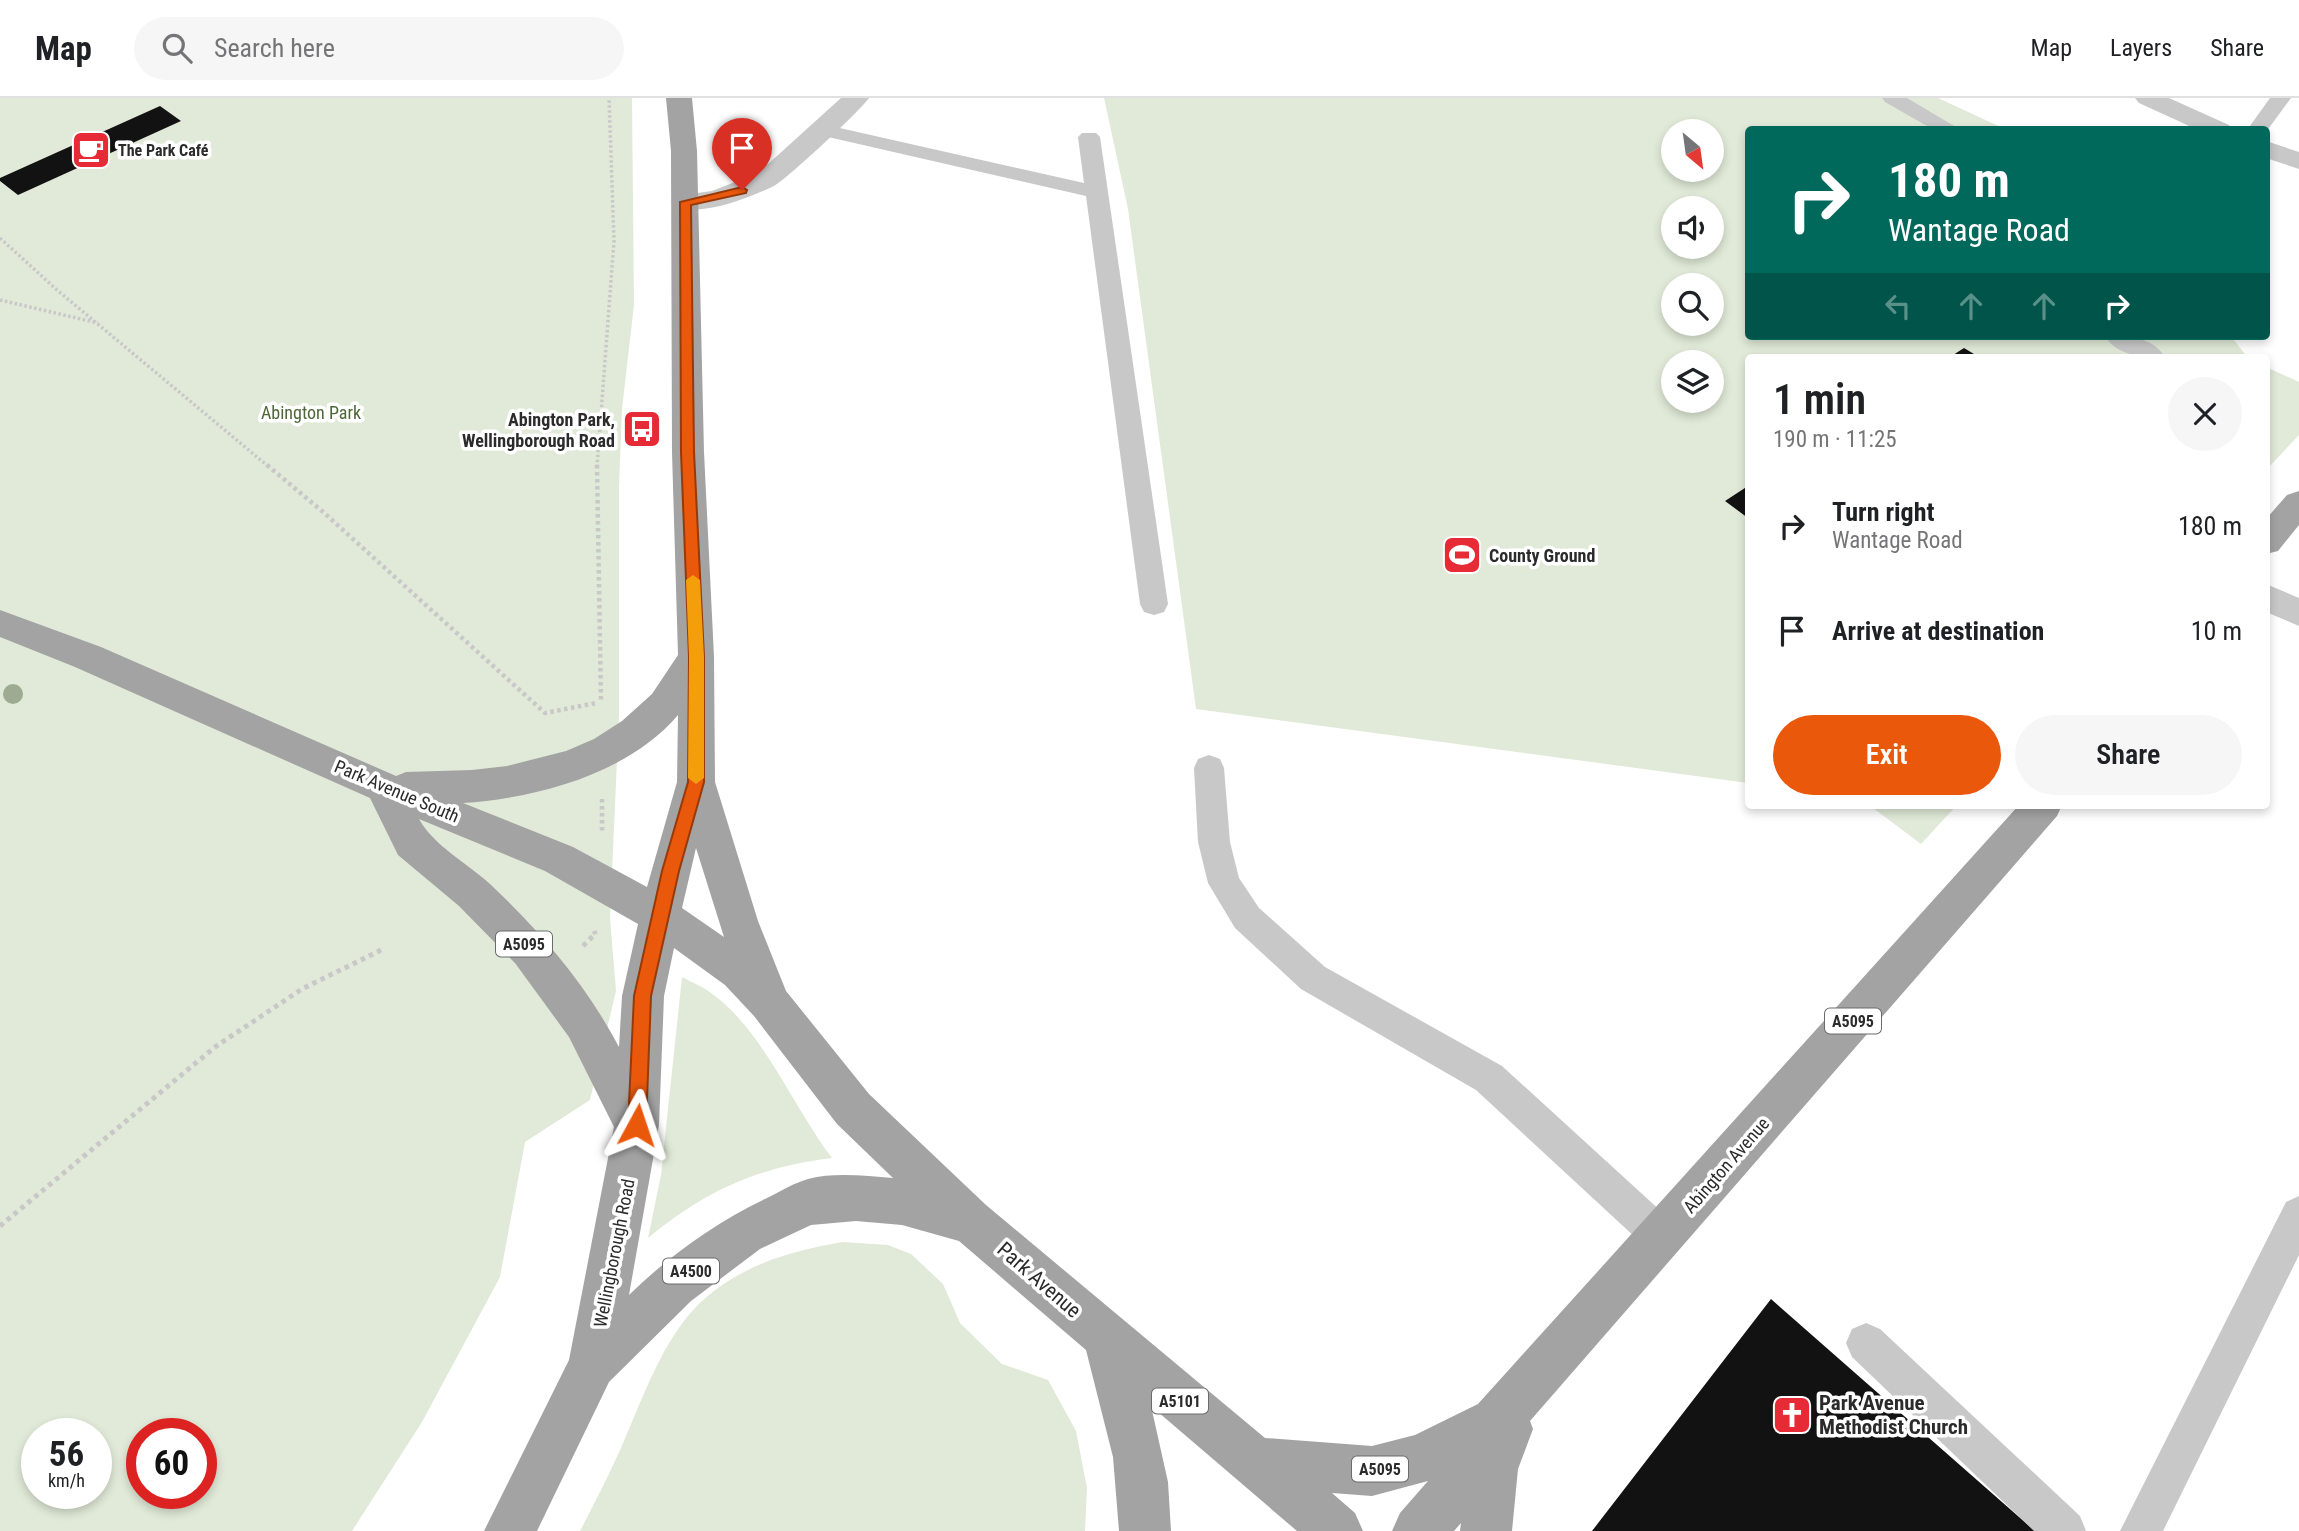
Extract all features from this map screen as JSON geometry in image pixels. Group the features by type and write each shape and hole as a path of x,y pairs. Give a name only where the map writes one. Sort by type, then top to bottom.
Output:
{"main road":[{"name":"Wellingborough Road","path":"510,1531 592,1365 637,1125 643,996 660,915 696,782 696,657 688,452 684,151 679,98"},
{"path":"2270,537 2299,503"},
{"name":"Park Avenue South","path":"0,623 101,663 383,787 559,859 660,915 740,972 769,1002"},
{"path":"383,787 445,789 506,782 561,768 608,748 638,729 660,710 696,657"},
{"name":"A4500","path":"696,782 738,921 769,1002"},
{"name":"A5095","path":"383,787 412,843 473,894 530,950 584,1023 637,1125"},
{"name":"Abington Avenue","path":"1419,1531 1440,1509 1508,1408 2039,809"},
{"name":"Park Avenue","path":"769,1002 853,1109 970,1222 1337,1531"},
{"name":"Wellingborough Road","path":"592,1365 674,1284 744,1233 808,1202 856,1198 902,1202 970,1222"},
{"name":"A4500","path":"1107,1340 1134,1425 1145,1508 1145,1531"},
{"path":"1486,1531 1493,1469 1508,1408"},
{"name":"A5095","path":"1254,1462 1372,1471 1419,1459 1508,1408"}],"street":[{"path":"685,202 718,198 767,179 856,98"},
{"path":"2148,98 2211,126"},
{"path":"2270,150 2299,161"},
{"path":"2270,599 2299,613"}],"lane":[{"path":"1892,98 1944,126"},
{"path":"2260,126 2281,98"},
{"path":"822,130 1096,192"},
{"path":"1089,137 1154,604"},
{"path":"2124,340 2148,354"},
{"path":"1209,768 1214,842 1224,883 1247,918 1314,978 1489,1078 1662,1237"},
{"path":"2141,1531 2299,1215"},
{"path":"1866,1343 2065,1531"}],"path":[{"path":"0,238 57,290 322,511 545,713 601,702 596,485 614,241 609,98"},
{"path":"0,300 100,324"},
{"path":"602,797 602,842"},
{"path":"0,1226 215,1047 302,989 384,948"}],"green space":[{"name":"Abington Park","path":"0,98 632,98 634,305 622,409 619,487 619,715 610,918 616,991 590,1100 525,1142 500,1277 422,1422 352,1531 0,1531"},
{"name":"County Ground","path":"1104,98 1938,98 1999,126 1745,126 1745,340 2234,340 2245,354 1745,354 1745,783 1196,709 1128,209"},
{"path":"2270,369 2299,382 2299,435 2270,466"},
{"path":"1874,809 1953,809 1921,844"},
{"path":"682,977 711,993 746,1027 832,1158 780,1168 734,1184 690,1207 648,1238 661,1175"},
{"path":"842,1242 888,1245 911,1254 943,1284 960,1323 1002,1364 1048,1380 1076,1431 1087,1488 1085,1531 580,1531 658,1364 669,1343 697,1306 729,1281 759,1265 791,1253"}],"building":[{"name":"The Park Café","path":"160,106 181,121 18,195 0,181 0,178"},
{"path":"1964,348 1974,354 1955,354"},
{"path":"1745,488 1745,516 1725,501"},
{"name":"Park Avenue Methodist Church","path":"1771,1299 2035,1531 1592,1531"}],"slow traffic":[{"path":"693,580 696,778"}],"place":[{"name":"The Park Café","path":"91,150"},
{"name":"Abington Park, Wellingborough Road","path":"642,429"},
{"name":"County Ground","path":"1462,555"},
{"name":"Park Avenue Methodist Church","path":"1792,1415"}],"route":[{"path":"637,1125 643,996 670,871 696,782 696,657 688,452 685,202 718,198 742,190"}]}
